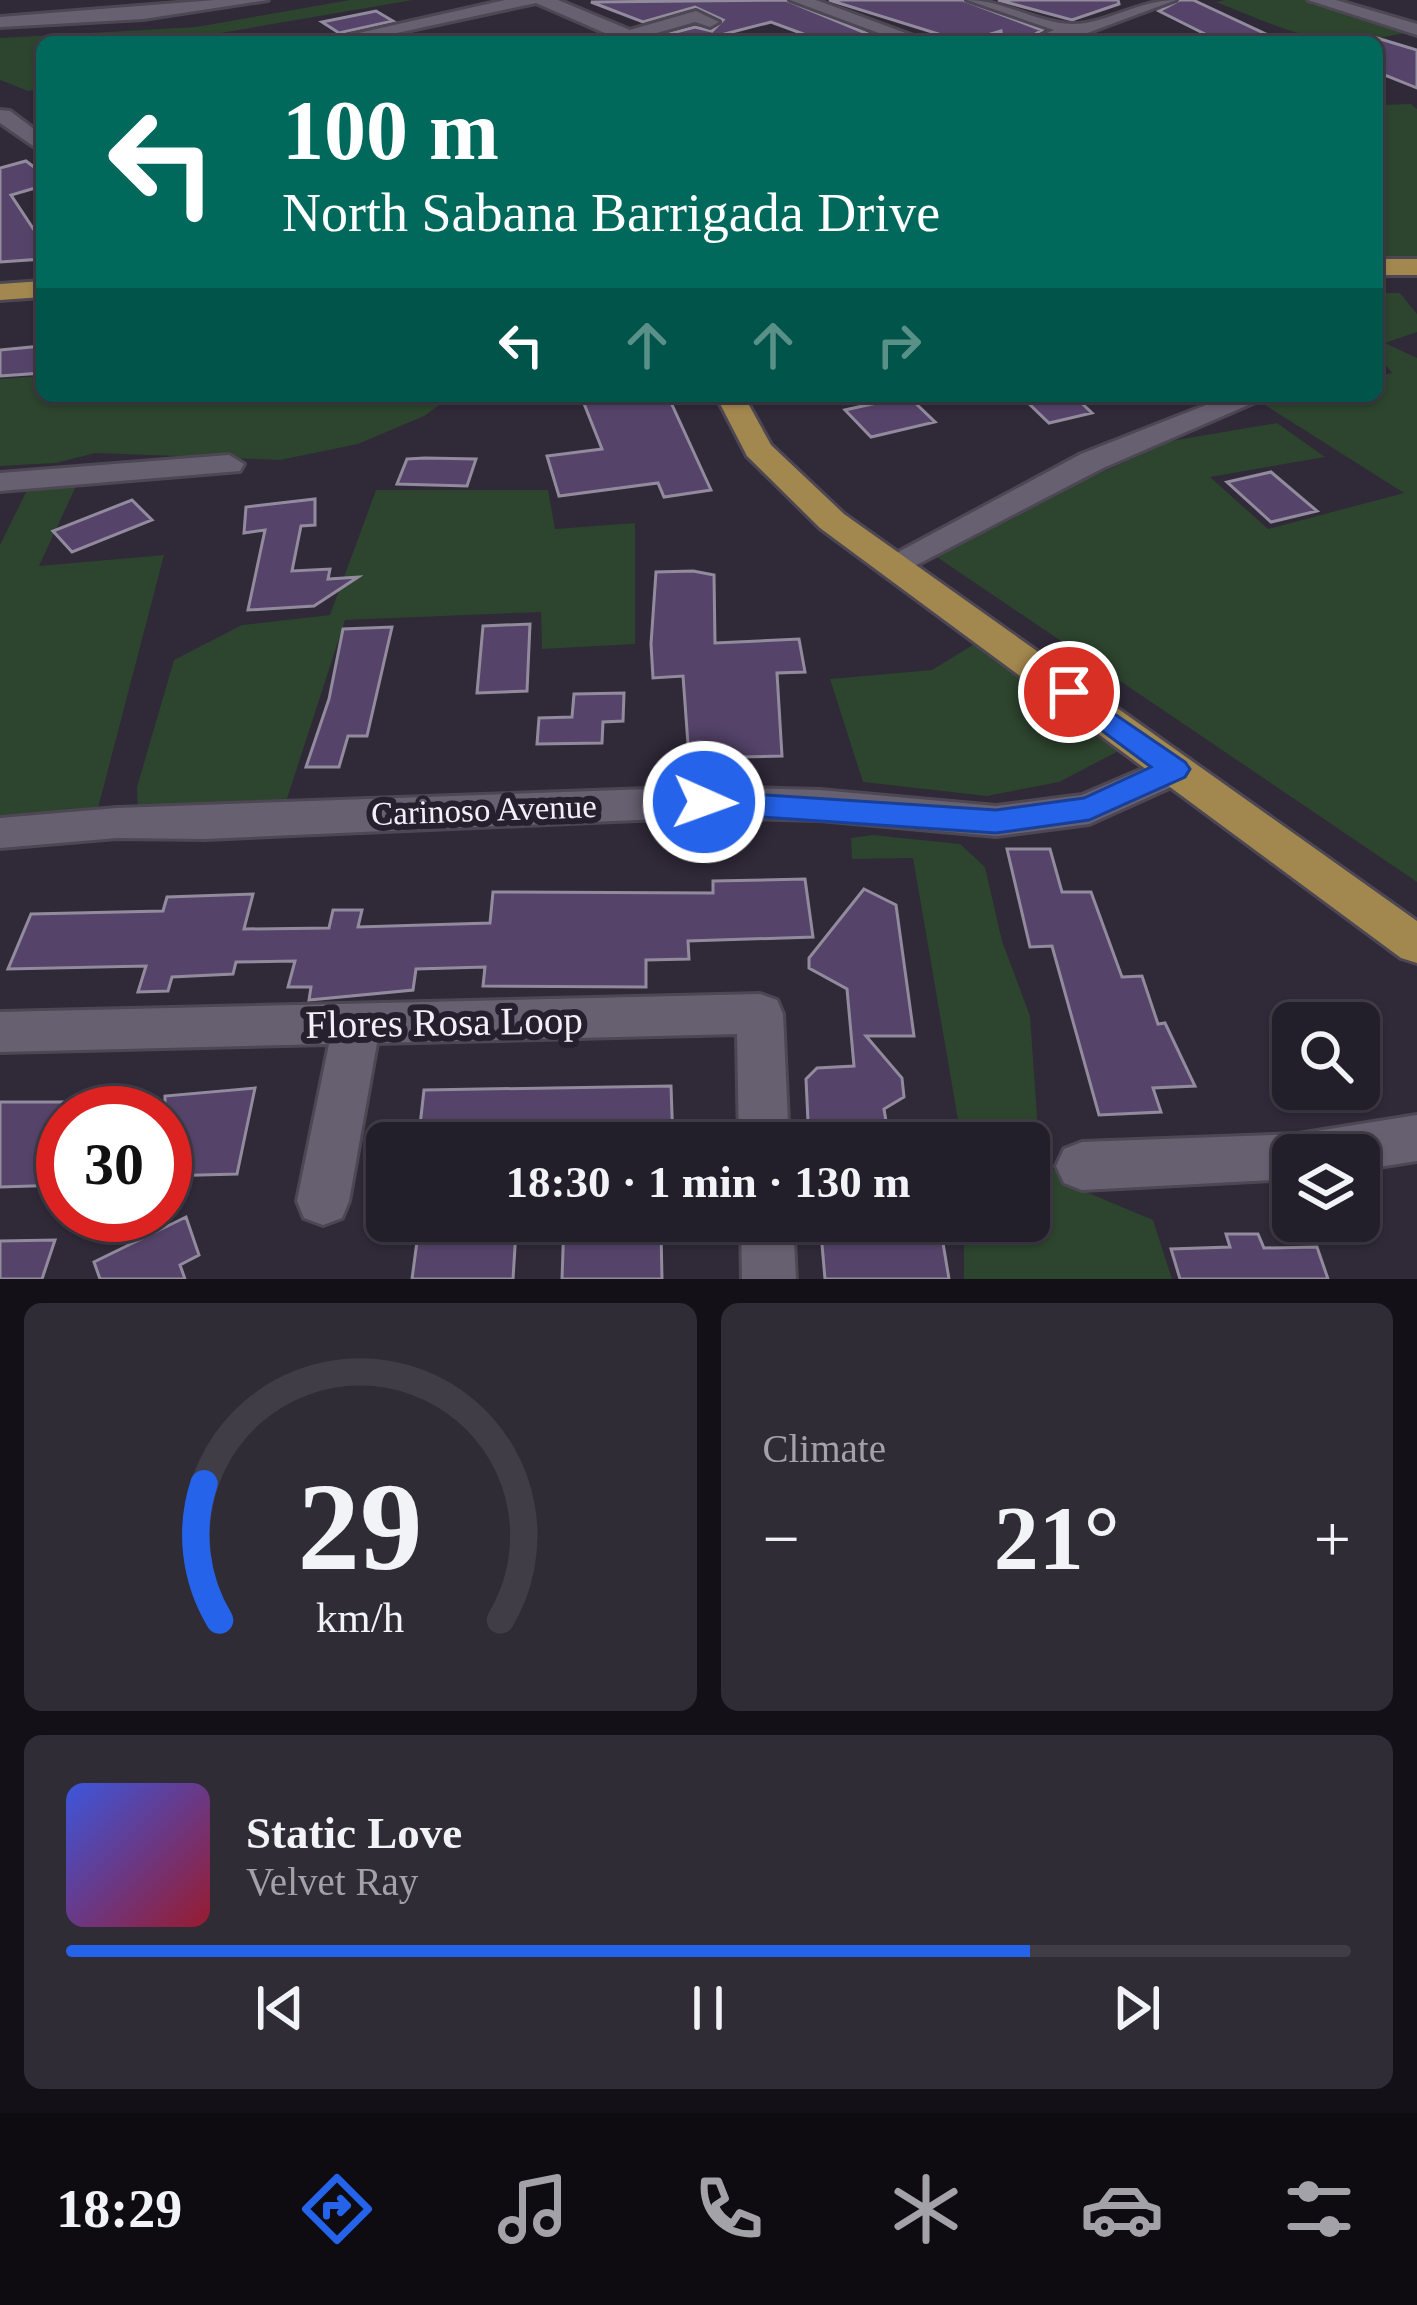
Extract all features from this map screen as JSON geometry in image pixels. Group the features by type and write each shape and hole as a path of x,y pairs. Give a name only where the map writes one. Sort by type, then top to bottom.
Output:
{"main road":[{"path":"1383,267 1417,267"},
{"path":"0,292 36,289"},
{"path":"733,402 758,450 832,521 1417,945"}],"street":[{"path":"0,22 259,0"},
{"path":"357,36 530,0"},
{"path":"543,0 629,36"},
{"path":"799,0 903,36"},
{"path":"976,0 1076,31"},
{"path":"1057,36 1167,0"},
{"path":"1316,0 1417,30"},
{"path":"644,36 695,16 710,22"},
{"path":"3,115 36,141"},
{"path":"893,564 1092,461 1240,402"},
{"path":"0,482 229,464"},
{"name":"Carinoso Avenue","path":"0,833 117,823 205,824 704,802 996,821 1089,808 1175,769"},
{"name":"Flores Rosa Loop","path":"0,1032 760,1014 763,1122"},
{"path":"323,1201 357,1024"},
{"path":"1380,1144 1417,1138"},
{"path":"1082,1166 1272,1157"},
{"path":"768,1242 769,1279"}],"green space":[{"path":"350,0 413,0 204,36 36,36 36,89 28,91 0,80 0,38 196,27"},
{"path":"1308,0 1409,32 1383,37 1310,36 1216,2"},
{"path":"1411,104 1417,109 1417,258 1383,259 1383,105"},
{"path":"1383,293 1400,293 1417,314 1417,332 1385,343 1417,358 1417,882 928,551 1171,441 1277,423 1325,457 1210,477 1268,529 1404,493 1260,402 1383,402 1383,375 1392,373 1383,362"},
{"path":"36,376 36,402 444,402 424,416 358,444 280,460 95,453 56,463 0,466 0,379"},
{"path":"76,486 39,566 164,555 97,812 0,817 0,545 27,490"},
{"path":"376,490 548,490 555,529 635,523 635,644 542,649 541,612 345,620 284,808 138,812 137,787 174,660 242,625 330,615"},
{"path":"984,638 1132,744 1059,782 987,796 863,782 830,679 932,670"},
{"path":"872,835 960,844 985,867 1002,941 1030,1016 1037,1122 958,1122 913,858 852,859 851,838"},
{"path":"1050,1167 1079,1189 1153,1220 1172,1279 964,1279 964,1242 1050,1242"}],"building":[{"path":"786,0 873,36 809,36 771,22 717,36 679,36 672,33 695,27 712,31 723,20 695,7 643,22 591,2"},
{"path":"829,0 963,0 1042,30 1032,36 1001,36 1001,31 945,36"},
{"path":"998,0 1118,0 1119,4 1072,20"},
{"path":"1180,0 1193,0 1270,36 1209,36 1159,11"},
{"path":"376,11 393,21 339,33 322,22"},
{"path":"1383,40 1417,50 1417,88 1383,74"},
{"path":"26,161 36,168 36,188 11,195 36,233 36,259 0,262 0,168"},
{"path":"36,347 36,373 0,376 0,350"},
{"path":"583,402 671,402 711,490 664,497 658,483 559,496 547,456 602,449"},
{"path":"881,402 914,402 935,422 871,437 845,410"},
{"path":"1027,402 1080,402 1092,413 1049,423"},
{"path":"407,459 476,459 467,486 397,484"},
{"path":"1271,472 1317,511 1271,522 1227,482"},
{"path":"315,499 315,525 301,526 292,571 330,569 328,579 358,577 314,606 248,610 265,530 244,533 246,507"},
{"path":"132,500 152,520 72,552 53,531"},
{"path":"656,572 714,575 715,643 799,639 805,672 777,673 782,756 689,758 683,676 653,678 651,644"},
{"path":"530,624 527,691 477,693 483,626"},
{"path":"392,627 367,736 348,736 339,767 306,767 329,699 343,629"},
{"path":"624,693 623,721 603,722 602,743 537,744 539,718 572,717 574,694"},
{"path":"1007,849 1050,849 1062,892 1091,892 1122,977 1142,976 1158,1024 1165,1023 1195,1086 1153,1088 1161,1112 1099,1115 1052,946 1030,947"},
{"path":"805,879 813,937 688,941 689,959 646,960 646,987 483,986 485,967 416,969 413,990 309,1000 311,987 288,987 295,961 236,962 233,974 172,977 168,991 138,992 146,966 8,969 31,914 163,911 167,897 253,894 244,929 329,928 333,910 362,910 358,927 490,923 493,892 713,893 713,881"},
{"path":"864,889 896,905 914,1036 866,1036 902,1078 904,1097 884,1109 886,1122 808,1122 806,1079 817,1068 854,1066 847,989 809,968 809,958"},
{"path":"671,1086 672,1122 420,1122 424,1090"},
{"path":"255,1088 237,1174 192,1175 192,1094"},
{"path":"0,1102 36,1102 36,1186 0,1187"},
{"path":"1226,1234 1258,1234 1264,1248 1317,1247 1328,1279 1180,1279 1171,1249 1230,1247"},
{"path":"192,1235 199,1255 180,1265 185,1279 100,1279 94,1262 135,1242 192,1242"},
{"path":"0,1241 54,1242 42,1279 0,1279"},
{"path":"417,1242 515,1242 513,1279 412,1279"},
{"path":"563,1242 661,1242 662,1279 562,1279"},
{"path":"822,1242 943,1242 949,1279 825,1279"}],"route":[{"path":"704,802 996,821 1044,818 1117,798 1175,769 1069,692"}]}
